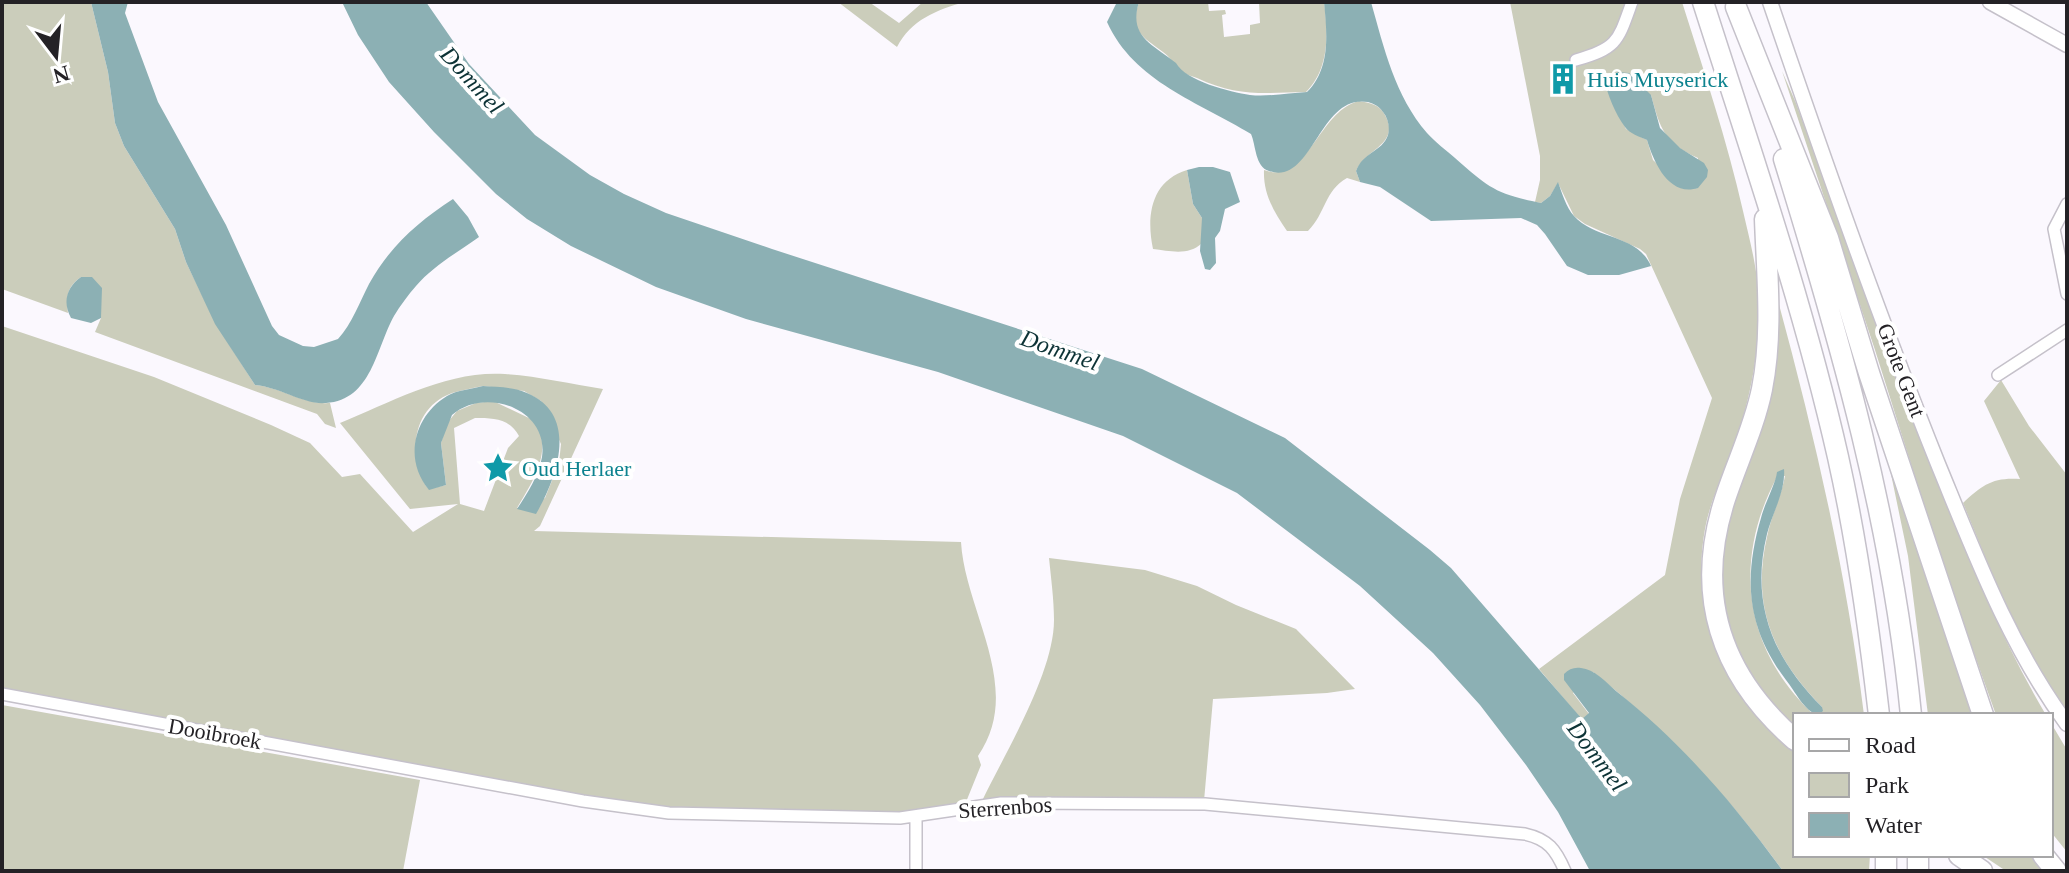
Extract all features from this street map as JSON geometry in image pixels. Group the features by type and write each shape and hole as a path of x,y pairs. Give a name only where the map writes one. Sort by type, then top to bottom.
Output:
{"highway":[{"path":"1703,2 1764,192 1837,454 1864,596 1879,713"},
{"path":"1735,5 1828,302 1867,448 1896,593 1911,713"},
{"path":"1735,5 1828,238 1869,373 1982,713"},
{"path":"1764,192 1767,357 1756,416 1717,527 1711,583 1724,647 1739,677 1762,708 1793,738"},
{"path":"1962,857 1982,871"}],"street":[{"path":"1576,60 1603,52 1613,45 1632,2"},
{"name":"Grote Gent","path":"1770,2 1858,255 1988,586 2020,651 2067,724"},
{"path":"1990,2 2067,45"},
{"path":"2067,204 2054,229 2067,294"},
{"path":"1998,375 2067,330"},
{"name":"Dooibroek","path":"2,694 429,772"},
{"name":"Sterrenbos","path":"429,772 669,813 916,818 979,804 1205,804 1525,834 1539,837 1550,845 1565,871"},
{"path":"916,818 916,871"}],"green space":[{"path":"2,2 91,2 108,72 115,123 124,146 175,229 186,262 216,324 255,385 311,401 330,403 336,428 325,424 317,414 95,332 101,318 81,277 68,292 68,313 2,289"},
{"path":"838,2 869,2 899,23 923,2 965,2 925,17 909,30 897,47"},
{"path":"1139,2 1208,2 1209,11 1225,10 1226,14 1222,15 1224,37 1250,34 1250,25 1260,23 1259,2 1324,2 1326,50 1320,72 1306,92 1277,93 1225,88 1185,74 1139,32 1136,12"},
{"path":"1510,2 1682,2 1730,159 1756,270 1759,309 1757,350 1750,390 1705,529 1701,561 1702,593 1708,624 1718,653 1749,707 1793,750 1793,857 1870,857 1869,871 1783,871 1695,765 1593,672 1573,693 1589,714 1582,720 1539,669 1665,575 1680,499 1712,398 1646,254 1574,216 1558,183 1550,196 1541,203 1535,202 1540,180 1540,156","holes":["1651,95 1661,125 1671,140 1698,158 1698,188 1685,189 1653,160 1647,140 1626,129 1614,103"]},
{"path":"1782,71 1956,526 1997,622 2045,713 1995,713 1944,569"},
{"path":"1359,101 1383,111 1389,125 1385,140 1360,163 1356,171 1360,182 1347,178 1339,183 1308,231 1287,231 1270,202 1264,170 1279,172 1291,167 1302,158 1333,118 1345,107"},
{"path":"1187,170 1193,204 1202,218 1202,243 1185,251 1153,249 1150,224 1154,201 1166,182"},
{"path":"1774,286 1827,499 1848,606 1864,713 1819,713 1822,707 1790,669 1770,629 1764,608 1763,562 1785,476 1777,477 1763,509 1754,540 1750,572 1752,603 1772,662 1790,690 1812,713 1793,713 1793,729 1756,691 1722,614 1718,555"},
{"path":"2,326 154,377 310,443 342,477 360,474 413,532 458,504 410,509 340,423 420,389 484,374 529,376 603,389 540,526 534,531 961,542 965,569 989,650 996,704 991,730 978,756 981,765 966,802 899,813 643,807 2,688","holes":["483,386 524,391 541,401 561,444 559,463 545,498 517,508 535,476 542,440 531,419 493,401 476,403 457,411 447,423 441,443 446,485 429,489 426,486 417,460 417,433 421,420 439,400 452,393","475,418 505,422 519,436 508,448 484,511 460,504 454,428"]},
{"path":"2001,380 2029,426 2067,475 2067,714 2022,638 1963,503 1988,484 2002,479 2020,479 1984,401"},
{"path":"1880,421 1976,713 1928,713 1908,556"},
{"path":"1049,558 1145,570 1197,586 1296,629 1355,689 1213,699 1204,801 982,801 1027,712 1046,664 1054,620"},
{"path":"2,705 420,780 403,871 2,871"},
{"path":"2053,726 2067,750 2067,852 2053,834"},
{"path":"1985,857 2036,857 2046,871 2006,871"}],"water":[{"path":"91,2 128,2 125,13 158,102 226,225 279,335 303,346 314,347 338,339 377,270 406,236 453,199 468,217 479,237 438,266 410,293 394,316 363,383 354,393 341,400 318,403 255,385 215,324 186,262 175,229 124,146 115,123 108,72"},
{"name":"Dommel","path":"342,2 426,2 469,64 535,135 590,175 624,194 666,213 772,249 1142,369 1285,438 1451,568 1582,719 1589,713 1564,680 1564,674 1574,668 1595,673 1640,711 1706,775 1783,871 1590,871 1558,812 1526,765 1480,705 1433,653 1360,586 1237,493 1123,436 938,372 746,319 656,287 571,246 527,219 496,194 434,132 389,82 358,35"},
{"path":"1117,2 1139,2 1136,14 1140,32 1151,45 1189,75 1220,88 1264,96 1307,92 1315,83 1326,50 1324,2 1371,2 1399,87 1416,119 1433,140 1485,183 1503,193 1541,203 1550,196 1558,182 1574,216 1583,224 1636,248 1651,266 1619,275 1588,275 1567,266 1537,225 1521,218 1431,221 1380,187 1360,182 1356,171 1359,165 1385,141 1389,132 1385,114 1368,102 1351,103 1338,111 1296,165 1284,172 1264,169 1258,160 1251,134 1151,75 1119,43 1107,22"},
{"path":"1618,72 1629,73 1651,95 1660,128 1680,148 1704,163 1708,170 1707,177 1698,188 1679,188 1671,183 1659,168 1647,140 1629,131 1621,122 1604,80"},
{"path":"1199,167 1230,172 1240,202 1225,209 1220,231 1215,238 1216,263 1210,270 1205,269 1200,251 1202,218 1193,204 1187,170"},
{"path":"81,277 92,277 102,288 101,318 91,323 71,318 67,306 69,290"},
{"path":"483,386 511,388 527,393 543,403 554,416 559,431 556,466 536,514 517,509 538,471 542,457 541,440 536,426 512,407 481,403 452,415 441,443 446,485 429,490 421,478 416,465 416,439 427,415 451,394"},
{"path":"1784,469 1783,485 1762,560 1764,607 1779,649 1790,669 1822,707 1820,713 1813,713 1804,705 1773,661 1763,642 1752,603 1755,540 1777,472"}],"place":[{"name":"Huis Muyserick","path":"1563,79"},
{"name":"Oud Herlaer","path":"498,468"}]}
